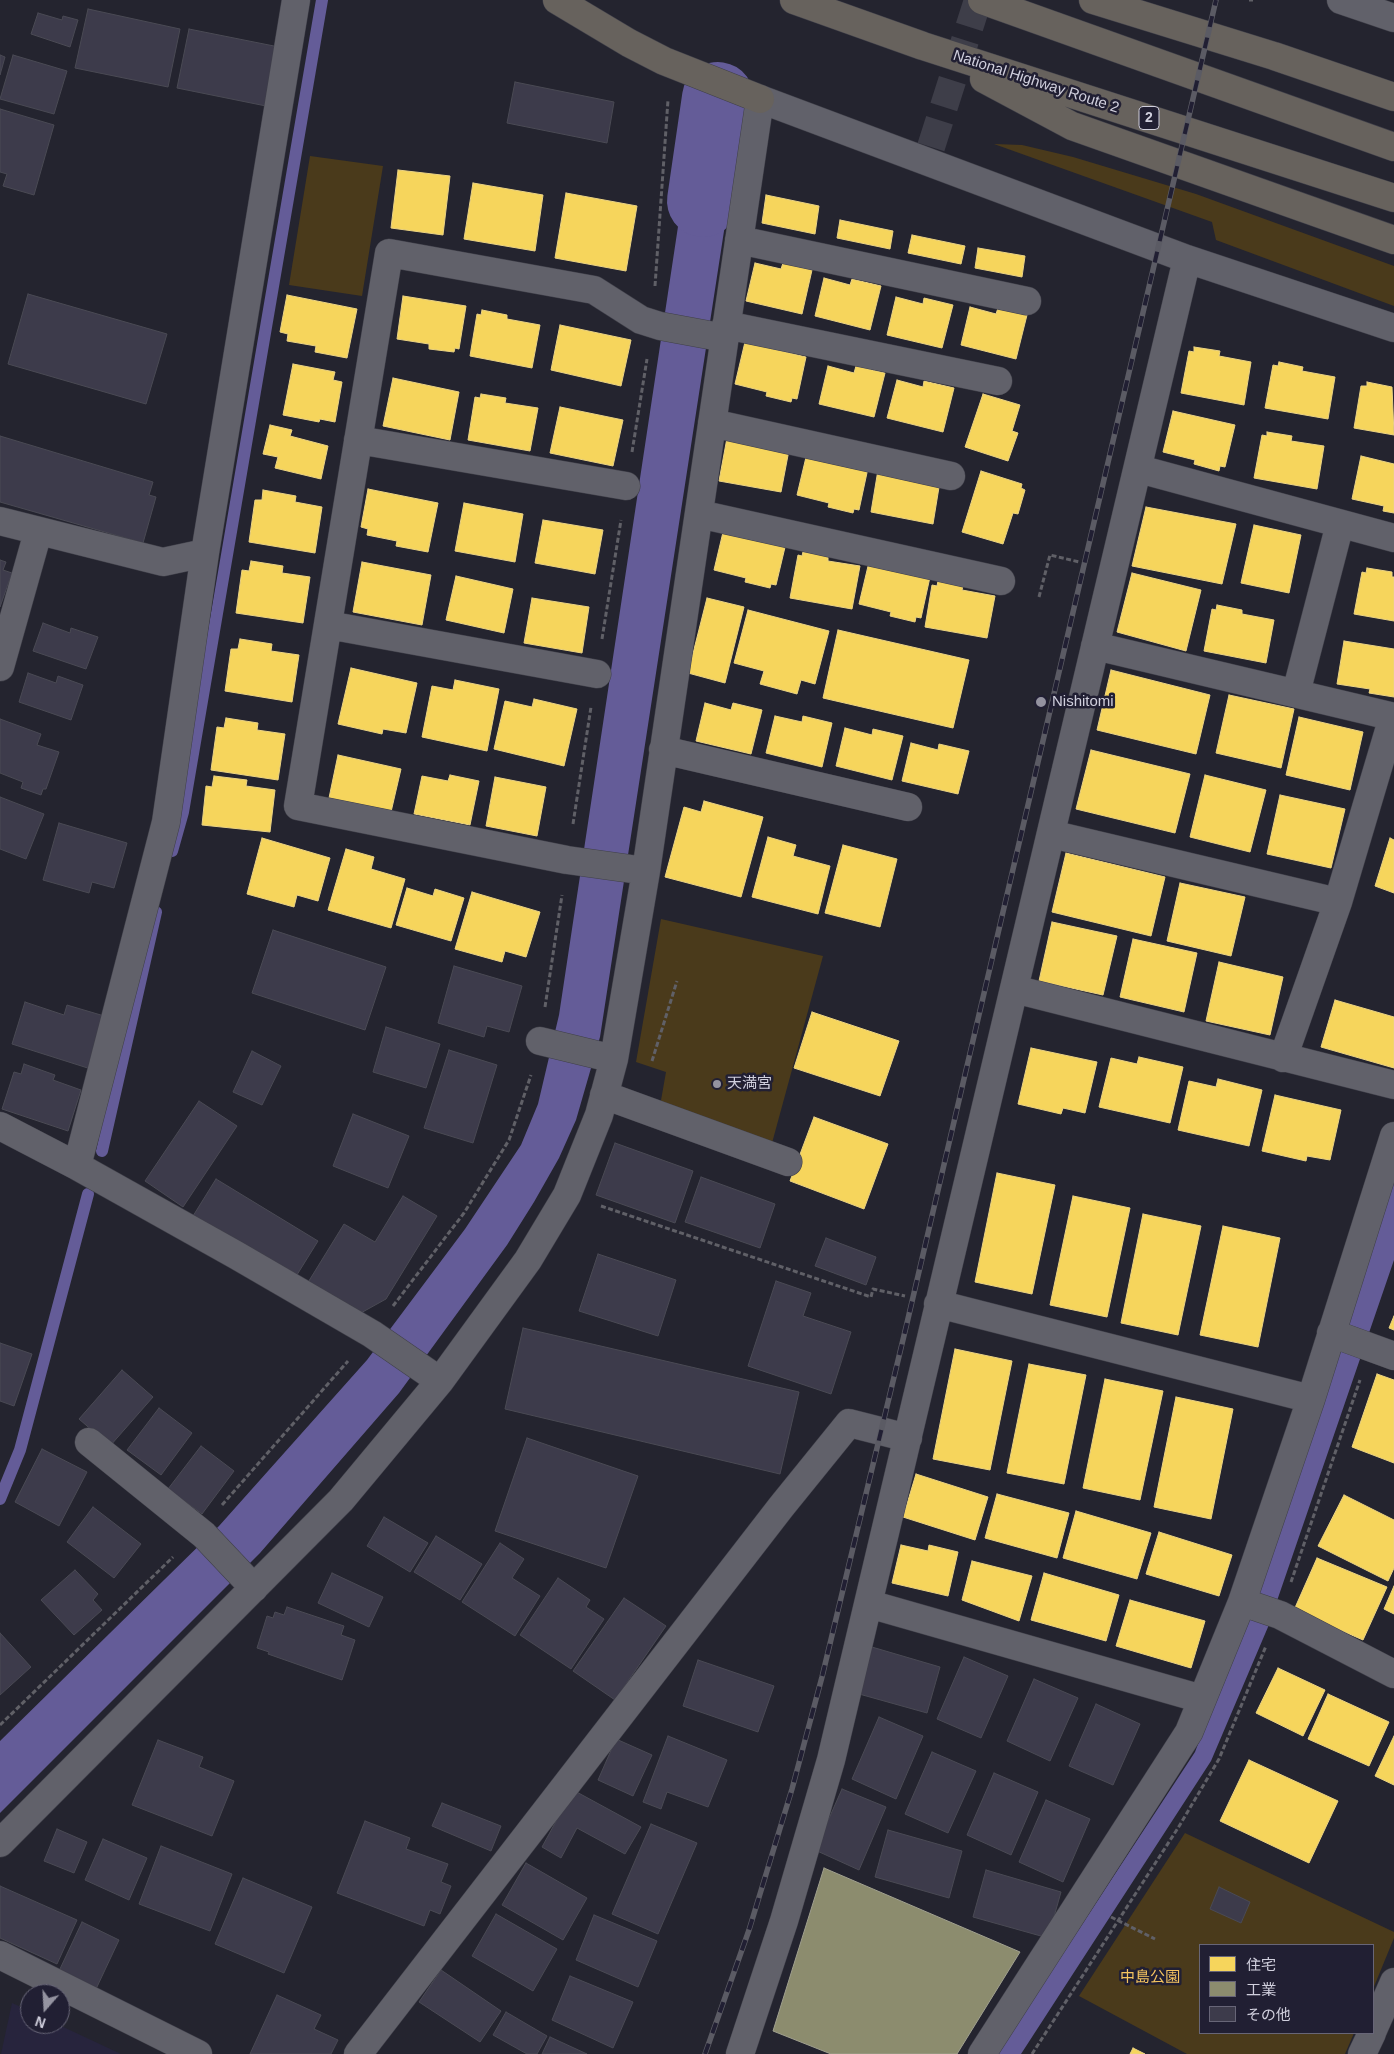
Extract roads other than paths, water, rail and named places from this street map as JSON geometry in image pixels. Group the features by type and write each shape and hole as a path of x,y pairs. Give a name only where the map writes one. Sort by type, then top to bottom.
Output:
{"highway":[{"path":"557,0 629,43 664,60 760,99"},
{"name":"National Highway Route 2","path":"794,0 923,46 1384,195"},
{"path":"982,0 1393,147"},
{"path":"1093,0 1274,56 1394,97"},
{"path":"923,46 1072,126 1394,240"}],"street":[{"path":"77,1166 166,822 205,553 296,0"},
{"path":"1341,0 1394,18"},
{"path":"0,1843 248,1582 341,1500 431,1375 528,1260 567,1195 599,1115 604,1095 607,1057 639,870 663,750 712,423 721,333 739,240 760,99 928,155 1187,259 1394,328"},
{"path":"739,240 1027,300"},
{"path":"639,870 572,861 298,806 389,253 594,290 642,320 656,325 721,333 998,380"},
{"path":"740,2054 784,1921 831,1760 938,1304 1139,469 1187,259"},
{"path":"712,423 952,476"},
{"path":"358,440 626,486"},
{"path":"1139,469 1394,538"},
{"path":"699,514 1001,580"},
{"path":"0,521 163,562 205,553"},
{"path":"1296,693 1340,524"},
{"path":"0,667 38,532"},
{"path":"328,625 597,674"},
{"path":"1095,646 1394,717 1338,902 1283,1058"},
{"path":"663,750 908,807"},
{"path":"1051,834 1338,902"},
{"path":"1014,989 1394,1085"},
{"path":"544,1042 607,1057"},
{"path":"604,1095 788,1162"},
{"path":"0,1126 77,1166 236,1255 375,1336 431,1375"},
{"path":"982,2054 1189,1732 1202,1699 1264,1609 1310,1399 1335,1334 1394,1136"},
{"path":"938,1304 1310,1399"},
{"path":"1335,1334 1377,1349"},
{"path":"358,2054 781,1507 849,1423 908,1438"},
{"path":"89,1442 204,1535 248,1582"},
{"path":"869,1604 1202,1699"},
{"path":"1264,1609 1394,1674"},
{"path":"0,1955 198,2054"},
{"path":"1374,2028 1394,1984"},
{"path":"1362,2054 1371,2034"}],"waterway":[{"path":"172,851 183,812 322,0"},
{"path":"703,201 718,98"},
{"path":"102,1151 156,912"},
{"path":"0,1499 20,1450 88,1194"}],"tunnel":[{"path":"931,147 978,0"}],"railway":[{"path":"705,2054 749,1930 792,1789 822,1677 907,1323 1216,0"}],"place":[{"name":"Nishitomi","path":"1041,702"},
{"name":"天満宮","path":"717,1084"}],"park label":[{"name":"中島公園","path":"1150,1978"}]}
